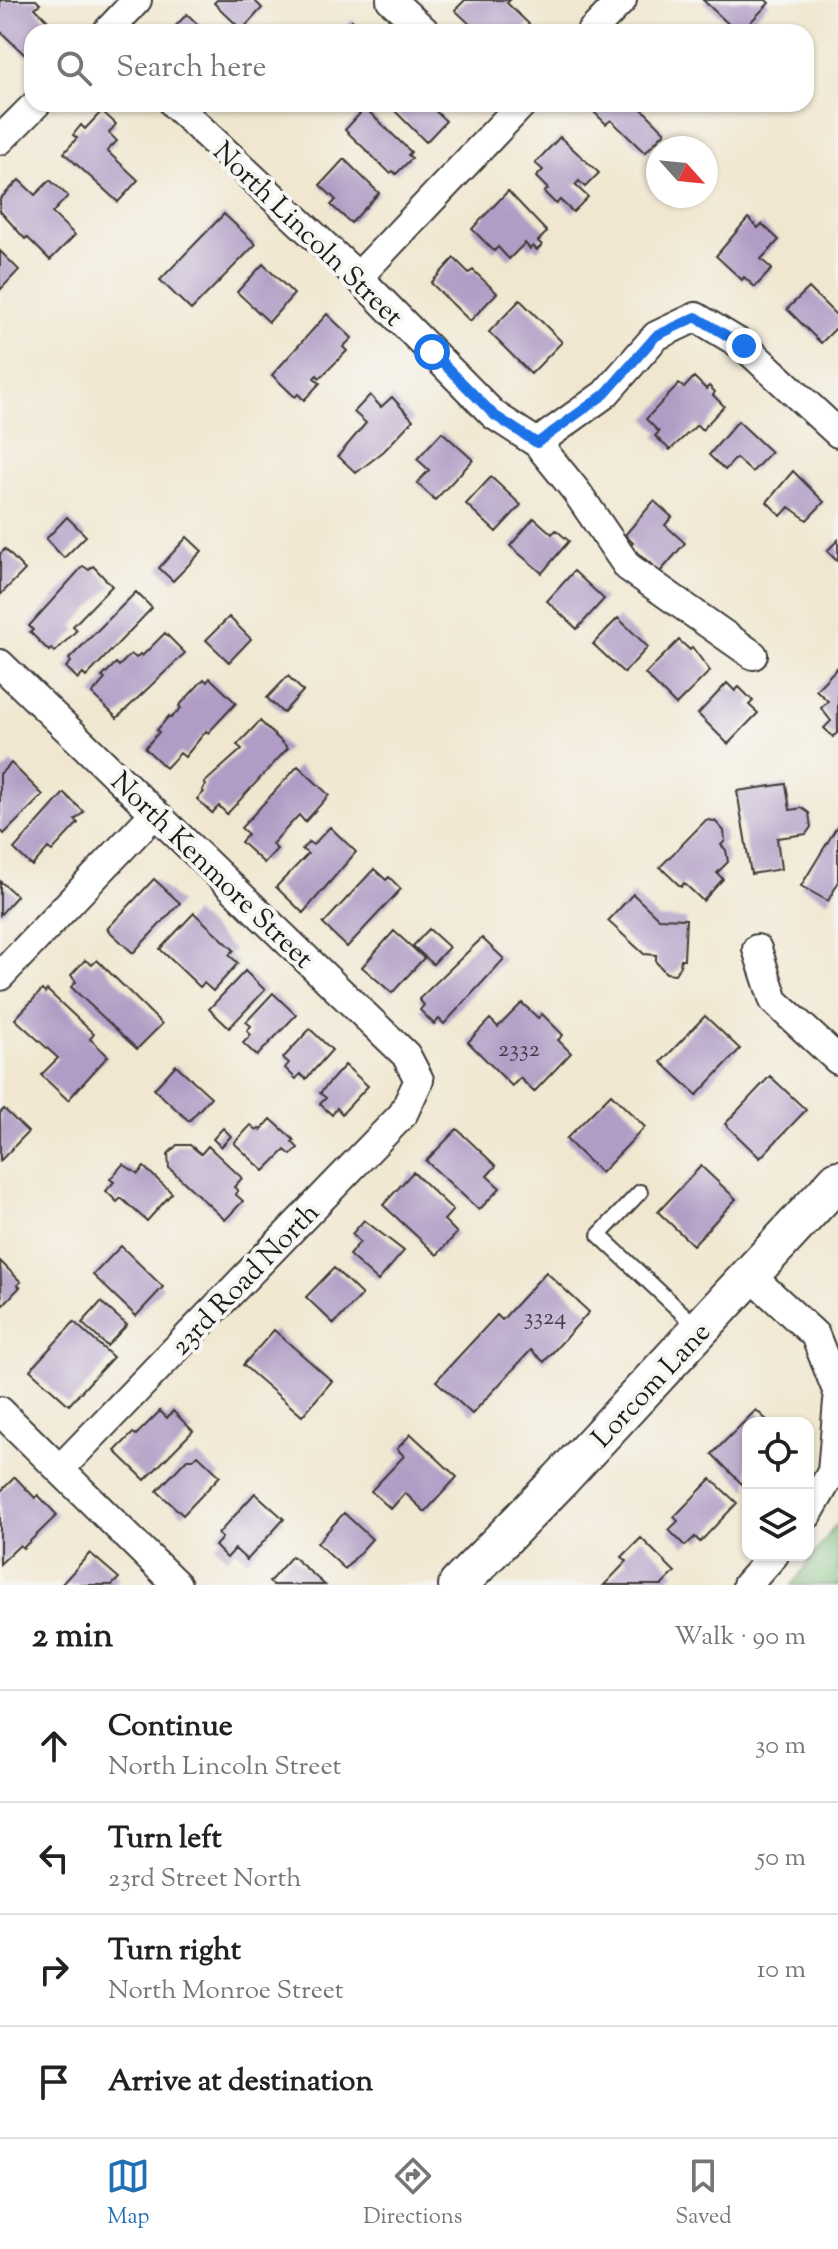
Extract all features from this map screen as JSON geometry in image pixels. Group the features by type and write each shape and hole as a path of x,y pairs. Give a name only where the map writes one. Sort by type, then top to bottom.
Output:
{"street":[{"path":"114,24 137,0"},
{"path":"391,0 417,24"},
{"path":"599,24 622,0"},
{"path":"0,140 28,112"},
{"name":"North Lincoln Street","path":"183,112 358,277 494,415 537,443 576,491 628,567 753,655"},
{"path":"358,277 508,112"},
{"path":"537,443 605,394 656,336 696,317 744,346 838,433"},
{"name":"North Kenmore Street","path":"0,664 406,1055 419,1080"},
{"path":"0,976 154,814"},
{"path":"757,949 774,1001 838,1060"},
{"name":"23rd Road North","path":"60,1469 403,1114 419,1080"},
{"name":"Lorcom Lane","path":"458,1585 701,1330 838,1180"},
{"path":"751,1276 815,1335 838,1393"},
{"path":"814,1504 832,1472 838,1401"},
{"path":"0,1411 177,1585"},
{"path":"747,1585 769,1561"}],"lane":[{"path":"640,1192 599,1235 701,1330"}],"green space":[{"path":"838,1522 838,1585 792,1585 810,1561 814,1561 814,1555"}],"building":[{"path":"0,0 36,0 40,4 35,8 51,24 24,24 24,54 0,31"},
{"path":"217,0 254,0 262,8 247,24 236,24 214,3"},
{"path":"465,0 510,0 507,3 529,24 470,24 455,10"},
{"path":"703,0 766,0 769,3 749,24 728,24"},
{"path":"187,14 198,24 178,24"},
{"path":"101,112 116,124 109,133 117,141 107,151 138,180 118,202 64,153 77,138 73,135 81,125 85,129"},
{"path":"361,112 369,112 411,152 408,155 412,158 396,174 393,171 390,173 345,130"},
{"path":"396,112 436,112 446,121 426,142"},
{"path":"594,112 645,112 665,132 661,136 646,136 645,153 611,120 606,124"},
{"path":"560,137 599,173 585,187 579,181 575,185 588,197 573,212 560,200 556,204 544,192 548,189 536,177 543,170 535,163"},
{"path":"344,159 379,193 351,223 331,205 336,200 320,185"},
{"path":"19,180 35,195 50,180 68,196 52,213 75,235 50,260 27,237 25,239 0,211 0,199"},
{"path":"508,191 547,232 538,241 542,245 537,250 533,246 530,249 525,243 509,259 498,247 494,251 472,229"},
{"path":"224,214 256,244 191,310 160,280"},
{"path":"748,218 758,228 762,224 779,240 761,259 772,269 755,287 744,277 742,280 716,256"},
{"path":"0,251 19,270 0,290"},
{"path":"454,258 469,273 473,270 497,293 470,321 431,283"},
{"path":"263,264 294,294 269,322 237,292"},
{"path":"809,288 838,317 838,326 821,343 787,309"},
{"path":"520,300 562,342 531,374 489,332"},
{"path":"327,314 352,338 343,347 347,351 320,378 317,375 314,378 320,383 304,400 298,394 295,397 272,375"},
{"path":"694,377 706,389 709,386 724,406 702,430 697,425 670,450 655,436 659,432 646,419 679,384 684,388"},
{"path":"370,395 381,407 392,397 413,420 384,451 356,473 338,456 366,423 354,412"},
{"path":"738,421 771,452 752,472 736,458 725,470 709,455"},
{"path":"442,432 473,460 435,500 417,483 429,470 417,459"},
{"path":"793,471 824,502 807,520 789,507 781,516 767,502"},
{"path":"491,477 521,505 496,532 466,504"},
{"path":"654,501 672,517 665,525 685,543 660,572 630,546 633,543 625,535"},
{"path":"67,517 86,536 64,558 46,539"},
{"path":"534,518 552,534 556,530 569,541 542,573 510,546"},
{"path":"187,537 202,551 173,581 159,568"},
{"path":"838,540 838,562 827,551"},
{"path":"5,549 25,570 0,595 0,554"},
{"path":"83,566 89,570 93,566 112,586 73,626 77,630 55,652 49,651 30,632 33,630 29,626"},
{"path":"574,571 604,599 577,629 547,601"},
{"path":"136,592 152,608 86,677 83,674 78,679 66,667 71,662 69,659"},
{"path":"229,617 251,639 229,662 206,640"},
{"path":"618,618 648,647 624,673 593,644"},
{"path":"165,633 185,653 117,718 92,694 105,679 102,677 116,663 119,666 131,654 136,658 140,654 142,656"},
{"path":"679,640 690,650 692,647 710,671 676,705 645,674"},
{"path":"838,667 838,732 833,737 824,728 831,721 821,708 828,701 816,690"},
{"path":"288,676 303,691 283,713 267,698"},
{"path":"210,678 236,703 208,733 206,731 185,757 180,753 166,768 145,748 169,716 171,718 181,708 179,706 204,679 207,682"},
{"path":"727,683 735,691 739,687 753,701 749,705 758,713 728,744 698,714"},
{"path":"260,721 288,748 227,814 219,806 212,813 197,799 204,792 204,783 242,749 237,745"},
{"path":"11,763 43,795 4,834 0,829 0,774"},
{"path":"298,766 329,795 305,822 299,815 272,844 277,849 264,863 241,842 248,834 241,828"},
{"path":"786,784 790,810 802,808 809,813 811,827 806,834 777,838 781,869 751,874 737,791"},
{"path":"64,793 84,812 52,851 48,848 32,866 14,849"},
{"path":"706,820 715,821 724,831 725,841 721,845 726,850 728,862 717,873 723,879 703,901 684,883 681,887 660,867"},
{"path":"838,825 838,883 828,901 801,886"},
{"path":"330,827 356,852 303,913 276,887 308,854 302,849 309,842 313,845"},
{"path":"374,869 386,880 389,877 401,889 347,947 323,924"},
{"path":"154,879 180,903 133,953 107,929"},
{"path":"0,881 17,896 0,915"},
{"path":"633,894 658,918 686,919 684,959 681,959 675,974 666,973 656,962 656,955 644,954 608,921"},
{"path":"194,913 234,950 229,955 238,963 213,991 204,983 200,987 160,949"},
{"path":"429,929 449,947 433,964 413,946"},
{"path":"394,931 424,958 392,993 362,967"},
{"path":"482,938 504,959 444,1024 439,1019 434,1024 420,1010 424,1005 419,999"},
{"path":"85,960 92,965 97,960 162,1024 137,1049 71,987 76,982 71,975"},
{"path":"245,971 265,990 229,1028 209,1009"},
{"path":"42,990 45,993 47,990 94,1034 90,1039 108,1056 68,1100 41,1075 58,1058 15,1019"},
{"path":"273,993 296,1015 257,1056 243,1043 251,1035 247,1031 251,1026 246,1022"},
{"path":"522,1003 538,1018 542,1014 563,1035 558,1040 571,1053 534,1092 520,1078 512,1086 468,1042 490,1019 498,1027"},
{"path":"705,1016 740,1049 697,1095 661,1062"},
{"path":"310,1029 332,1050 306,1079 300,1074 296,1079 285,1068 289,1063 283,1058"},
{"path":"176,1065 211,1097 189,1121 154,1089"},
{"path":"345,1065 368,1086 342,1114 337,1108 332,1115 320,1104 326,1098 320,1093"},
{"path":"770,1076 806,1110 760,1158 725,1124"},
{"path":"611,1094 645,1127 601,1173 566,1139"},
{"path":"4,1109 28,1132 0,1161 0,1113"},
{"path":"271,1119 294,1140 292,1142 298,1148 291,1155 285,1150 264,1171 234,1143 251,1125 261,1130"},
{"path":"223,1128 231,1136 221,1147 213,1139"},
{"path":"457,1129 496,1166 487,1176 500,1188 479,1210 426,1161"},
{"path":"177,1145 190,1145 201,1154 208,1146 242,1178 234,1187 238,1191 235,1194 243,1201 225,1220 169,1168 168,1154"},
{"path":"123,1164 138,1174 144,1167 172,1193 147,1221 121,1198 117,1202 106,1191 114,1182 110,1179"},
{"path":"701,1166 736,1199 693,1245 658,1212"},
{"path":"413,1172 453,1210 444,1220 457,1233 437,1255 383,1205"},
{"path":"364,1220 404,1251 378,1281 349,1255 360,1242 352,1234"},
{"path":"121,1246 163,1287 136,1316 93,1275"},
{"path":"0,1261 21,1282 2,1306"},
{"path":"334,1268 362,1295 334,1324 306,1297"},
{"path":"546,1272 589,1312 544,1362 531,1350 472,1414 436,1381 497,1315 502,1320"},
{"path":"101,1302 127,1325 107,1346 82,1323"},
{"path":"74,1322 113,1357 69,1405 30,1370"},
{"path":"274,1330 332,1381 302,1416 243,1365"},
{"path":"756,1410 764,1417 749,1417"},
{"path":"160,1411 167,1418 173,1411 193,1431 145,1480 115,1451"},
{"path":"742,1424 742,1484 712,1454"},
{"path":"411,1434 457,1477 425,1512 405,1493 391,1509 371,1491 404,1456 397,1449"},
{"path":"198,1455 220,1476 183,1515 157,1491 187,1459"},
{"path":"15,1477 57,1515 23,1548 20,1545 0,1564 0,1492"},
{"path":"711,1479 737,1503 700,1542 695,1537 685,1546 669,1530 678,1521 674,1517"},
{"path":"255,1493 284,1519 247,1560 235,1549 227,1558 215,1546 222,1538 218,1534"},
{"path":"344,1513 372,1539 345,1569 317,1543"},
{"path":"641,1538 675,1572 662,1585 604,1585 627,1561 622,1557"},
{"path":"90,1553 119,1578 112,1585 61,1585"},
{"path":"292,1556 325,1585 273,1585 269,1582"}],"route":[{"path":"432,352 494,415 537,443 605,394 656,336 696,317 744,346"}]}
